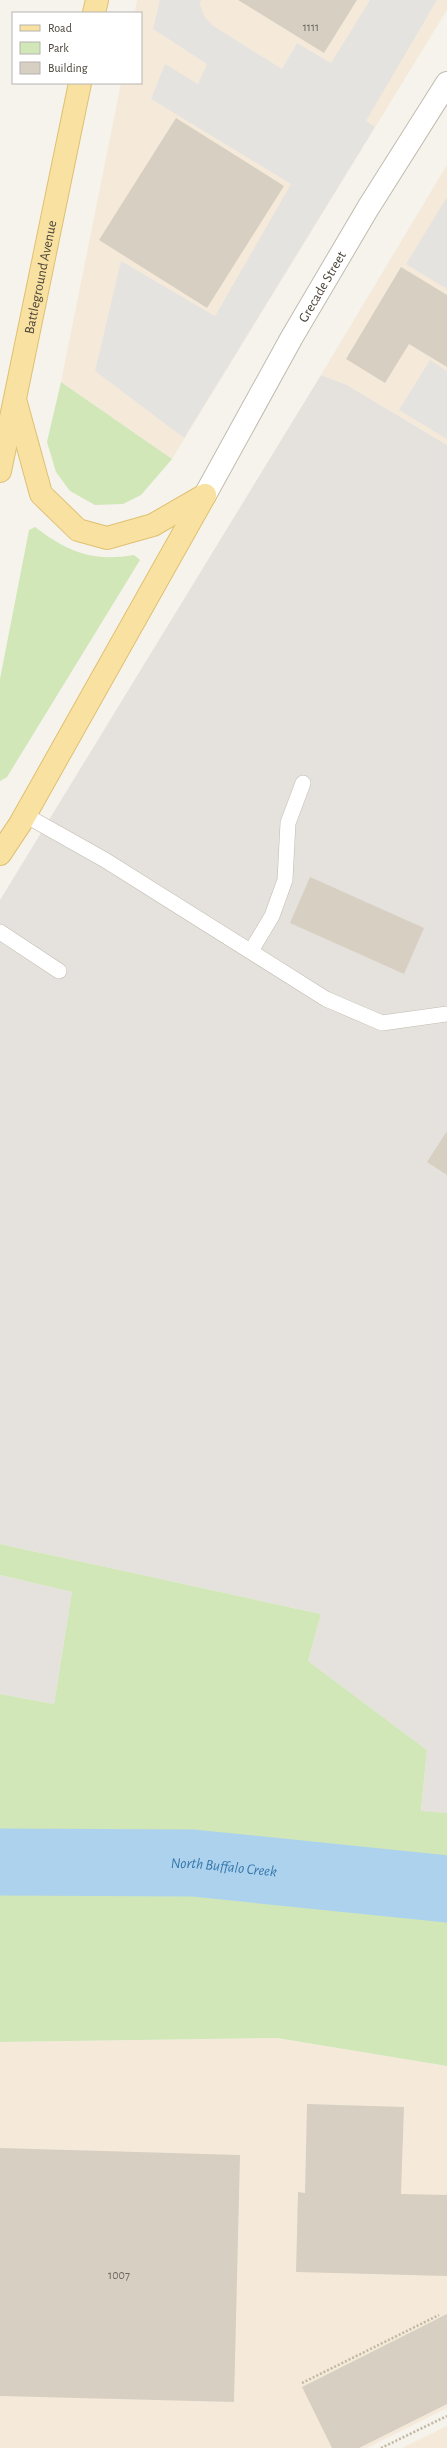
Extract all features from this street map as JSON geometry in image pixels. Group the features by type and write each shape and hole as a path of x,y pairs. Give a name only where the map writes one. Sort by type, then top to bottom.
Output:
{"main road":[{"path":"94,12 97,0"},
{"name":"Battleground Avenue","path":"0,471 80,84"},
{"path":"15,400 41,494 78,530 107,538 153,525 205,495"},
{"path":"0,854 25,816 205,495"}],"street":[{"name":"Grecade Street","path":"205,495 300,323 372,202 447,83"}],"lane":[{"path":"251,951 272,916 284,880 288,823 304,783"},
{"path":"25,816 105,860 326,999 382,1023 447,1014"},
{"path":"0,932 59,971"}],"path":[{"path":"302,2383 439,2315"},
{"path":"381,2448 447,2416"}],"shaded area":[{"path":"137,0 447,0 447,10 172,459 61,382 121,84 142,84 142,12 135,12"},
{"path":"160,0 201,0 200,5 204,16 212,25 282,69 297,43 331,63 370,0 437,0 366,121 375,127 184,438 95,371 121,261 215,316 291,184 151,99 165,64 198,84 207,64 153,29"},
{"path":"447,165 447,445 347,385 321,375"},
{"path":"447,197 447,289 406,264"},
{"path":"430,360 447,371 447,439 399,410"},
{"path":"321,375 347,385 447,445 447,1813 421,1812 427,1750 308,1661 321,1614 0,1544 0,900"},
{"path":"0,1575 72,1592 54,1704 0,1694"},
{"path":"277,2038 447,2066 447,2408 367,2448 0,2448 0,2042"},
{"path":"447,2426 447,2448 402,2448"}],"green space":[{"path":"61,382 172,459 141,495 123,504 95,505 70,491 56,472 47,442"},
{"path":"35,527 58,543 81,553 105,557 134,555 140,560 7,777 0,781 0,679 29,530"},
{"path":"0,1544 321,1614 308,1661 427,1750 421,1811 447,1813 447,2066 277,2038 0,2042 0,1694 54,1704 72,1592 0,1575"}],"building":[{"path":"238,0 357,0 324,53"},
{"path":"176,118 284,186 207,308 99,240"},
{"path":"401,267 447,295 447,367 409,344 385,383 346,359"},
{"path":"310,877 424,928 404,974 290,923"},
{"path":"447,1131 447,1175 427,1162"},
{"path":"307,2104 404,2107 401,2194 447,2195 447,2276 296,2272 298,2192 305,2193"},
{"path":"0,2148 240,2155 234,2402 0,2396"},
{"path":"447,2314 447,2404 359,2448 332,2448 302,2387"}],"waterway":[{"name":"North Buffalo Creek","path":"0,1862 193,1863 447,1889"}]}
